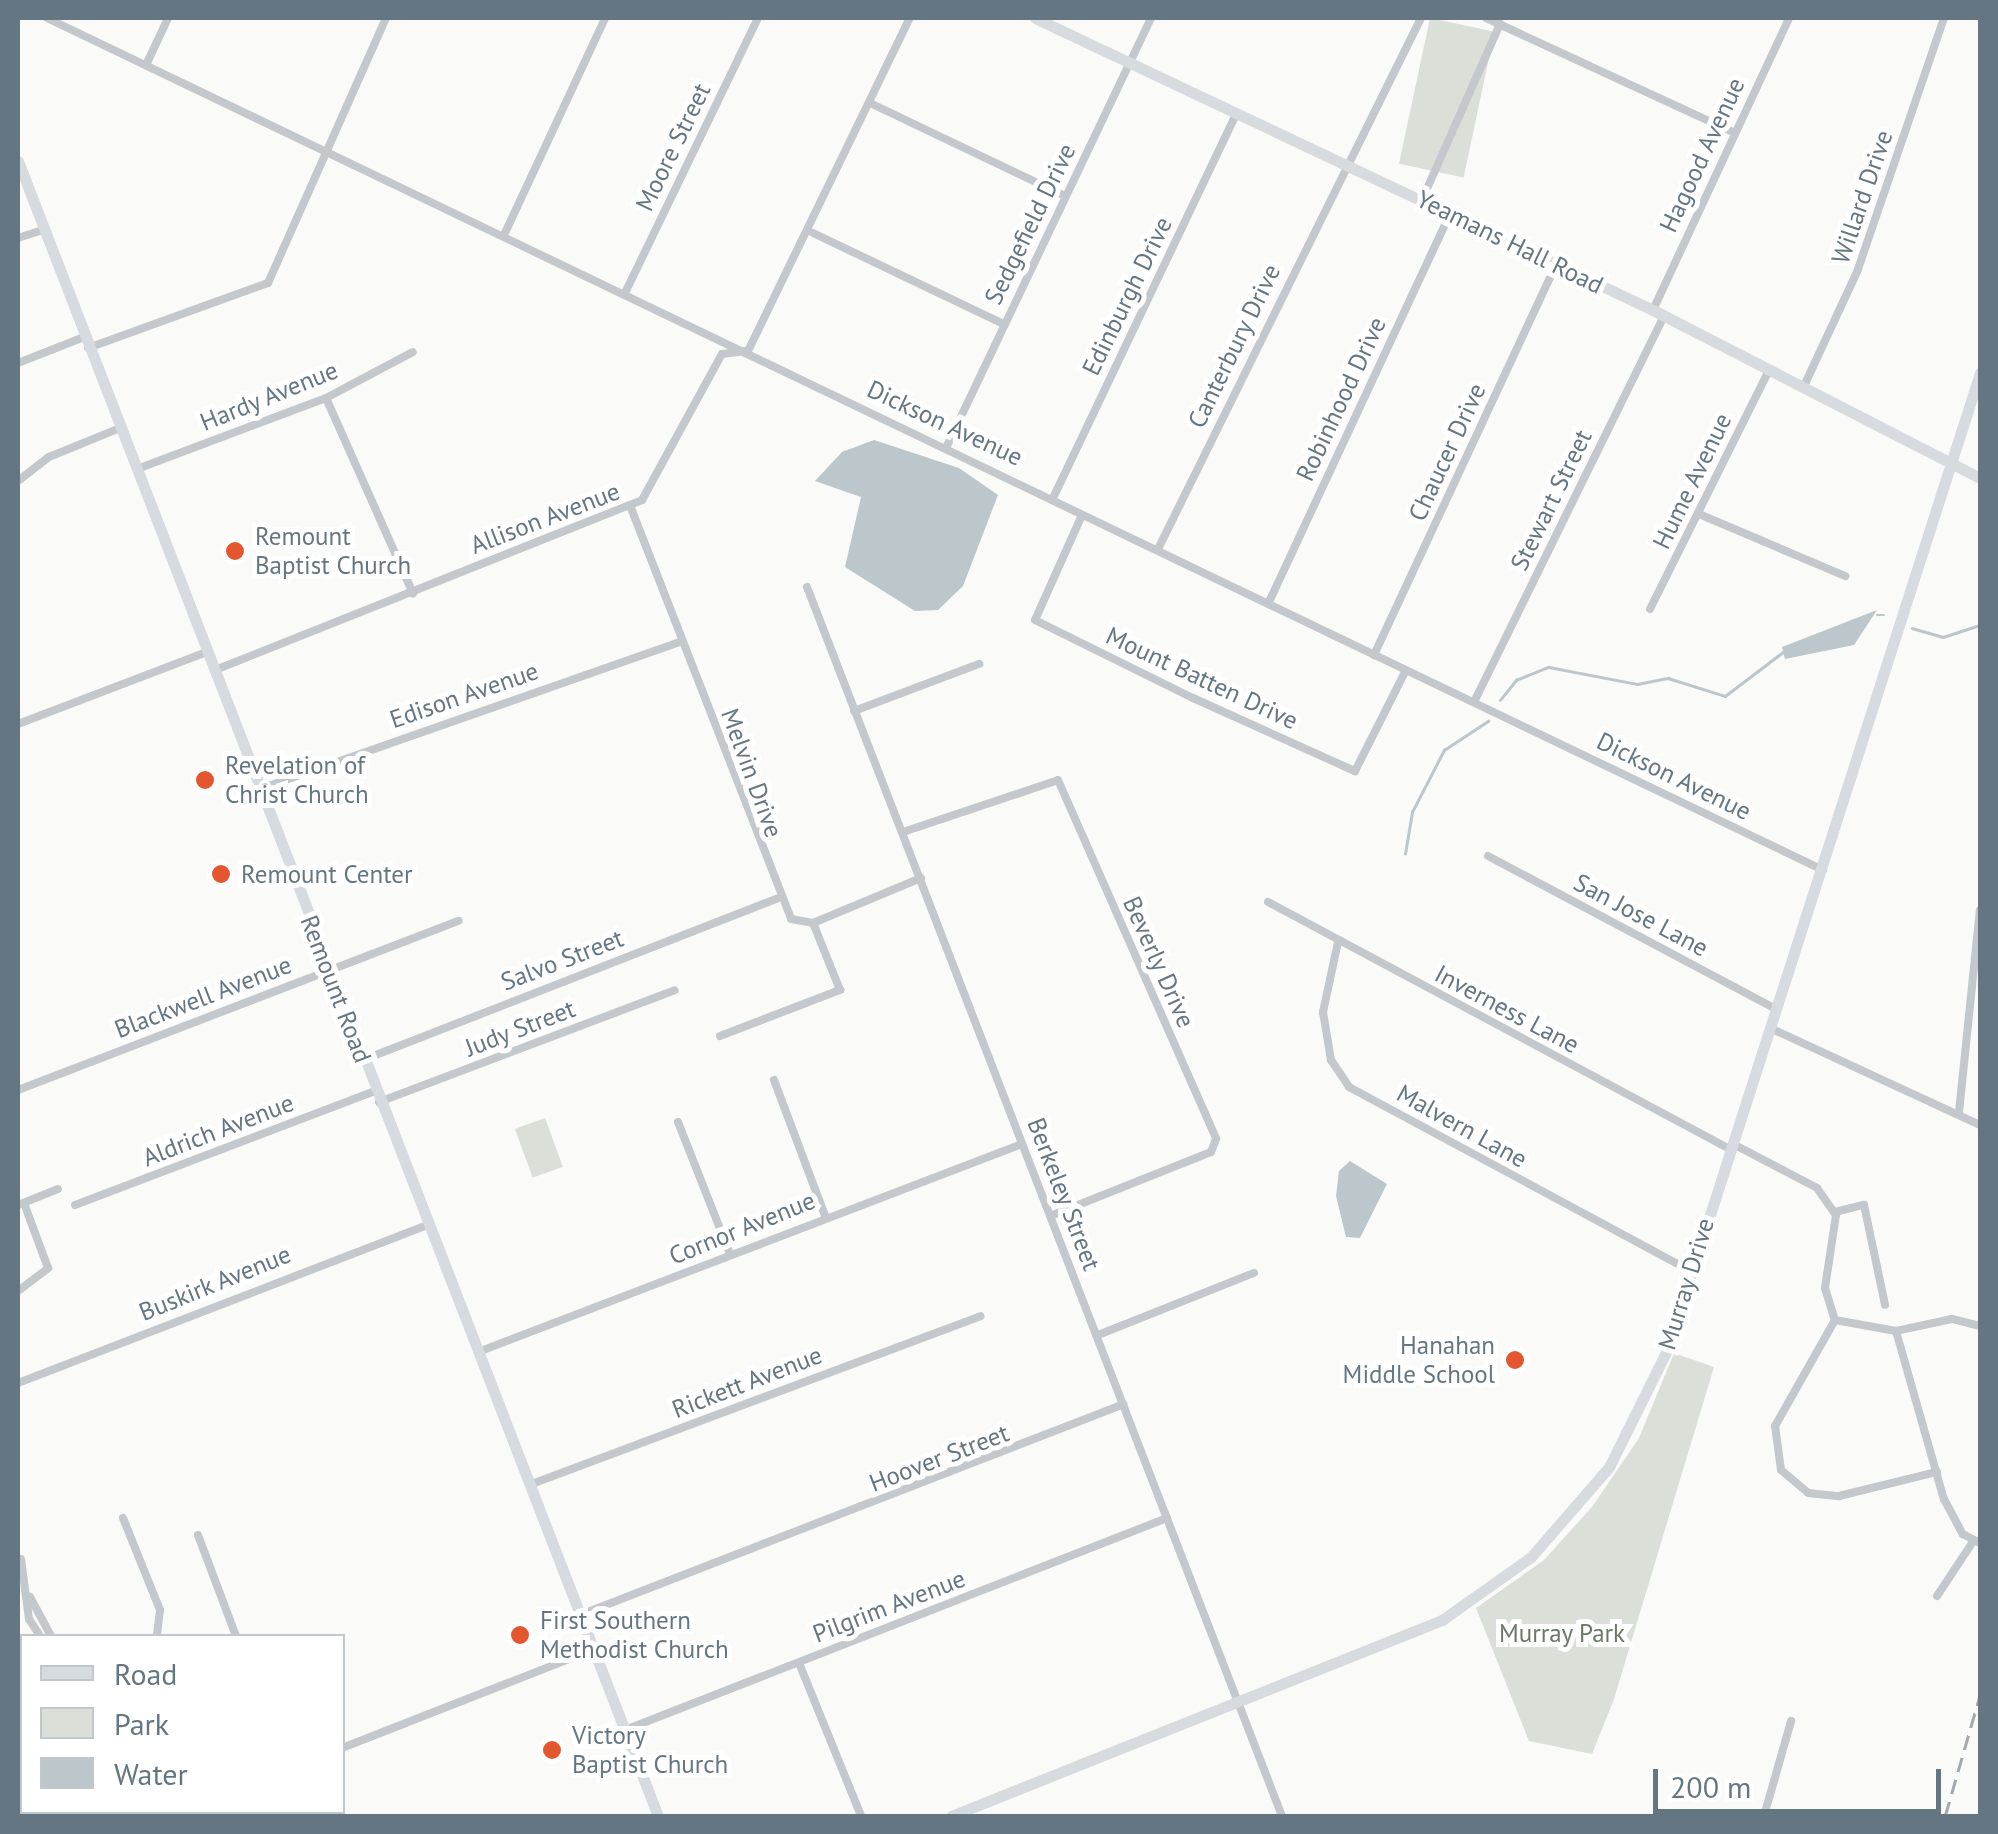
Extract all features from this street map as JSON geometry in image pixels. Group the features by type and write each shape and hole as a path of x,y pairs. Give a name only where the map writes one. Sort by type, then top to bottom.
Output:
{"street":[{"name":"Dickson Avenue","path":"47,18 1054,496 1082,514 1823,870"},
{"path":"146,62 168,18"},
{"path":"18,363 268,282 322,176 322,151 386,18"},
{"path":"504,235 606,18"},
{"name":"Moore Street","path":"625,294 758,18"},
{"name":"Allison Avenue","path":"215,670 631,508 654,487 722,354 748,351 812,233 910,18"},
{"name":"Yeamans Hall Road","path":"1035,18 1658,313 1980,478"},
{"name":"Sedgefield Drive","path":"946,448 1151,18"},
{"name":"Canterbury Drive","path":"1158,549 1339,172 1351,165 1421,18"},
{"path":"1486,18 1735,132"},
{"name":"Hagood Avenue","path":"1658,313 1735,132 1789,18"},
{"name":"Willard Drive","path":"1804,386 1857,272 1944,18"},
{"path":"1422,200 1500,24"},
{"path":"870,103 1065,196"},
{"name":"Edinburgh Drive","path":"1054,496 1236,113"},
{"name":"Remount Road","path":"18,161 20,176 658,1816"},
{"name":"Robinhood Drive","path":"1269,602 1450,213"},
{"path":"18,238 42,230"},
{"path":"812,233 1004,324"},
{"name":"Chaucer Drive","path":"1374,654 1555,266"},
{"name":"Stewart Street","path":"1474,702 1658,313"},
{"name":"Hardy Avenue","path":"137,469 326,398 413,352"},
{"name":"Hume Avenue","path":"1650,610 1769,370"},
{"name":"Murray Drive","path":"951,1816 1243,1703 1442,1620 1560,1530 1644,1403 1823,870 1980,373"},
{"path":"326,398 413,593"},
{"path":"18,482 49,456 120,428"},
{"name":"Melvin Drive","path":"631,508 776,898"},
{"name":"Mount Batten Drive","path":"1082,514 1035,620 1176,690 1355,771 1406,670"},
{"path":"1699,514 1845,576"},
{"name":"Berkeley Street","path":"807,587 1167,1518 1243,1703 1282,1816"},
{"name":"Edison Avenue","path":"260,789 682,641"},
{"path":"18,724 207,652"},
{"path":"854,711 979,664"},
{"name":"Beverly Drive","path":"903,832 1058,780 1216,1139 1210,1152 1050,1216"},
{"name":"San Jose Lane","path":"1488,856 1776,1009"},
{"path":"776,898 792,919 813,923 922,878"},
{"name":"Salvo Street","path":"363,1060 776,898"},
{"name":"Inverness Lane","path":"1268,902 1338,942 1817,1188 1835,1212"},
{"path":"1959,1112 1978,982 1980,910"},
{"name":"Blackwell Avenue","path":"18,1090 459,921"},
{"path":"720,1036 840,990 813,923"},
{"name":"Malvern Lane","path":"1338,942 1322,1012 1331,1060 1349,1087 1691,1271"},
{"name":"Judy Street","path":"377,1097 675,990"},
{"path":"1770,1028 1980,1124"},
{"path":"774,1080 826,1216"},
{"name":"Aldrich Avenue","path":"76,1205 377,1097"},
{"path":"678,1122 730,1254"},
{"name":"Cornor Avenue","path":"478,1352 1022,1144"},
{"path":"18,1291 48,1268 20,1204 58,1189"},
{"path":"1885,1305 1864,1206 1835,1212 1825,1288 1835,1320 1775,1426 1781,1470 1808,1493 1839,1496 1937,1472"},
{"name":"Buskirk Avenue","path":"18,1383 428,1224"},
{"path":"1098,1335 1254,1273"},
{"name":"Rickett Avenue","path":"529,1486 980,1316"},
{"path":"1835,1320 1896,1331 1952,1319 1980,1326"},
{"path":"1896,1331 1937,1472 1963,1534 1978,1542 1937,1596"},
{"name":"Hoover Street","path":"580,1615 1124,1404"},
{"path":"122,1518 160,1610 157,1634"},
{"name":"Pilgrim Avenue","path":"625,1730 1167,1518"},
{"path":"198,1535 235,1634"},
{"path":"22,1558 30,1597 28,1620 38,1634"},
{"path":"30,1597 50,1634"},
{"path":"345,1747 594,1649"},
{"path":"799,1663 862,1816"},
{"path":"1764,1816 1791,1722"}],"green space":[{"path":"1430,18 1495,32 1464,177 1399,164"},
{"path":"545,1118 563,1167 533,1178 515,1129"},
{"name":"Murray Park","path":"1674,1353 1714,1367 1614,1699 1592,1754 1529,1741 1476,1608 1544,1560 1592,1507 1639,1438"}],"water":[{"path":"874,440 959,468 998,495 963,586 938,610 915,611 845,567 861,497 815,481 842,452"},
{"path":"1877,610 1854,645 1785,659 1782,647"},
{"path":"1350,1161 1387,1184 1360,1238 1346,1237 1336,1196 1339,1171"}],"waterway":[{"path":"1877,615 1884,615"},
{"path":"1912,628 1943,637 1980,625"},
{"path":"1500,700 1516,680 1549,667 1637,684 1668,678 1725,696 1783,652"},
{"path":"1405,854 1412,812 1444,750 1488,721"}],"railway":[{"path":"1945,1816 1980,1695"}],"place":[{"name":"Remount Baptist Church","path":"235,551"},
{"name":"Revelation of Christ Church","path":"205,780"},
{"name":"Remount Center","path":"221,874"},
{"name":"Hanahan Middle School","path":"1515,1360"},
{"name":"First Southern Methodist Church","path":"520,1635"},
{"name":"Victory Baptist Church","path":"552,1750"}]}
